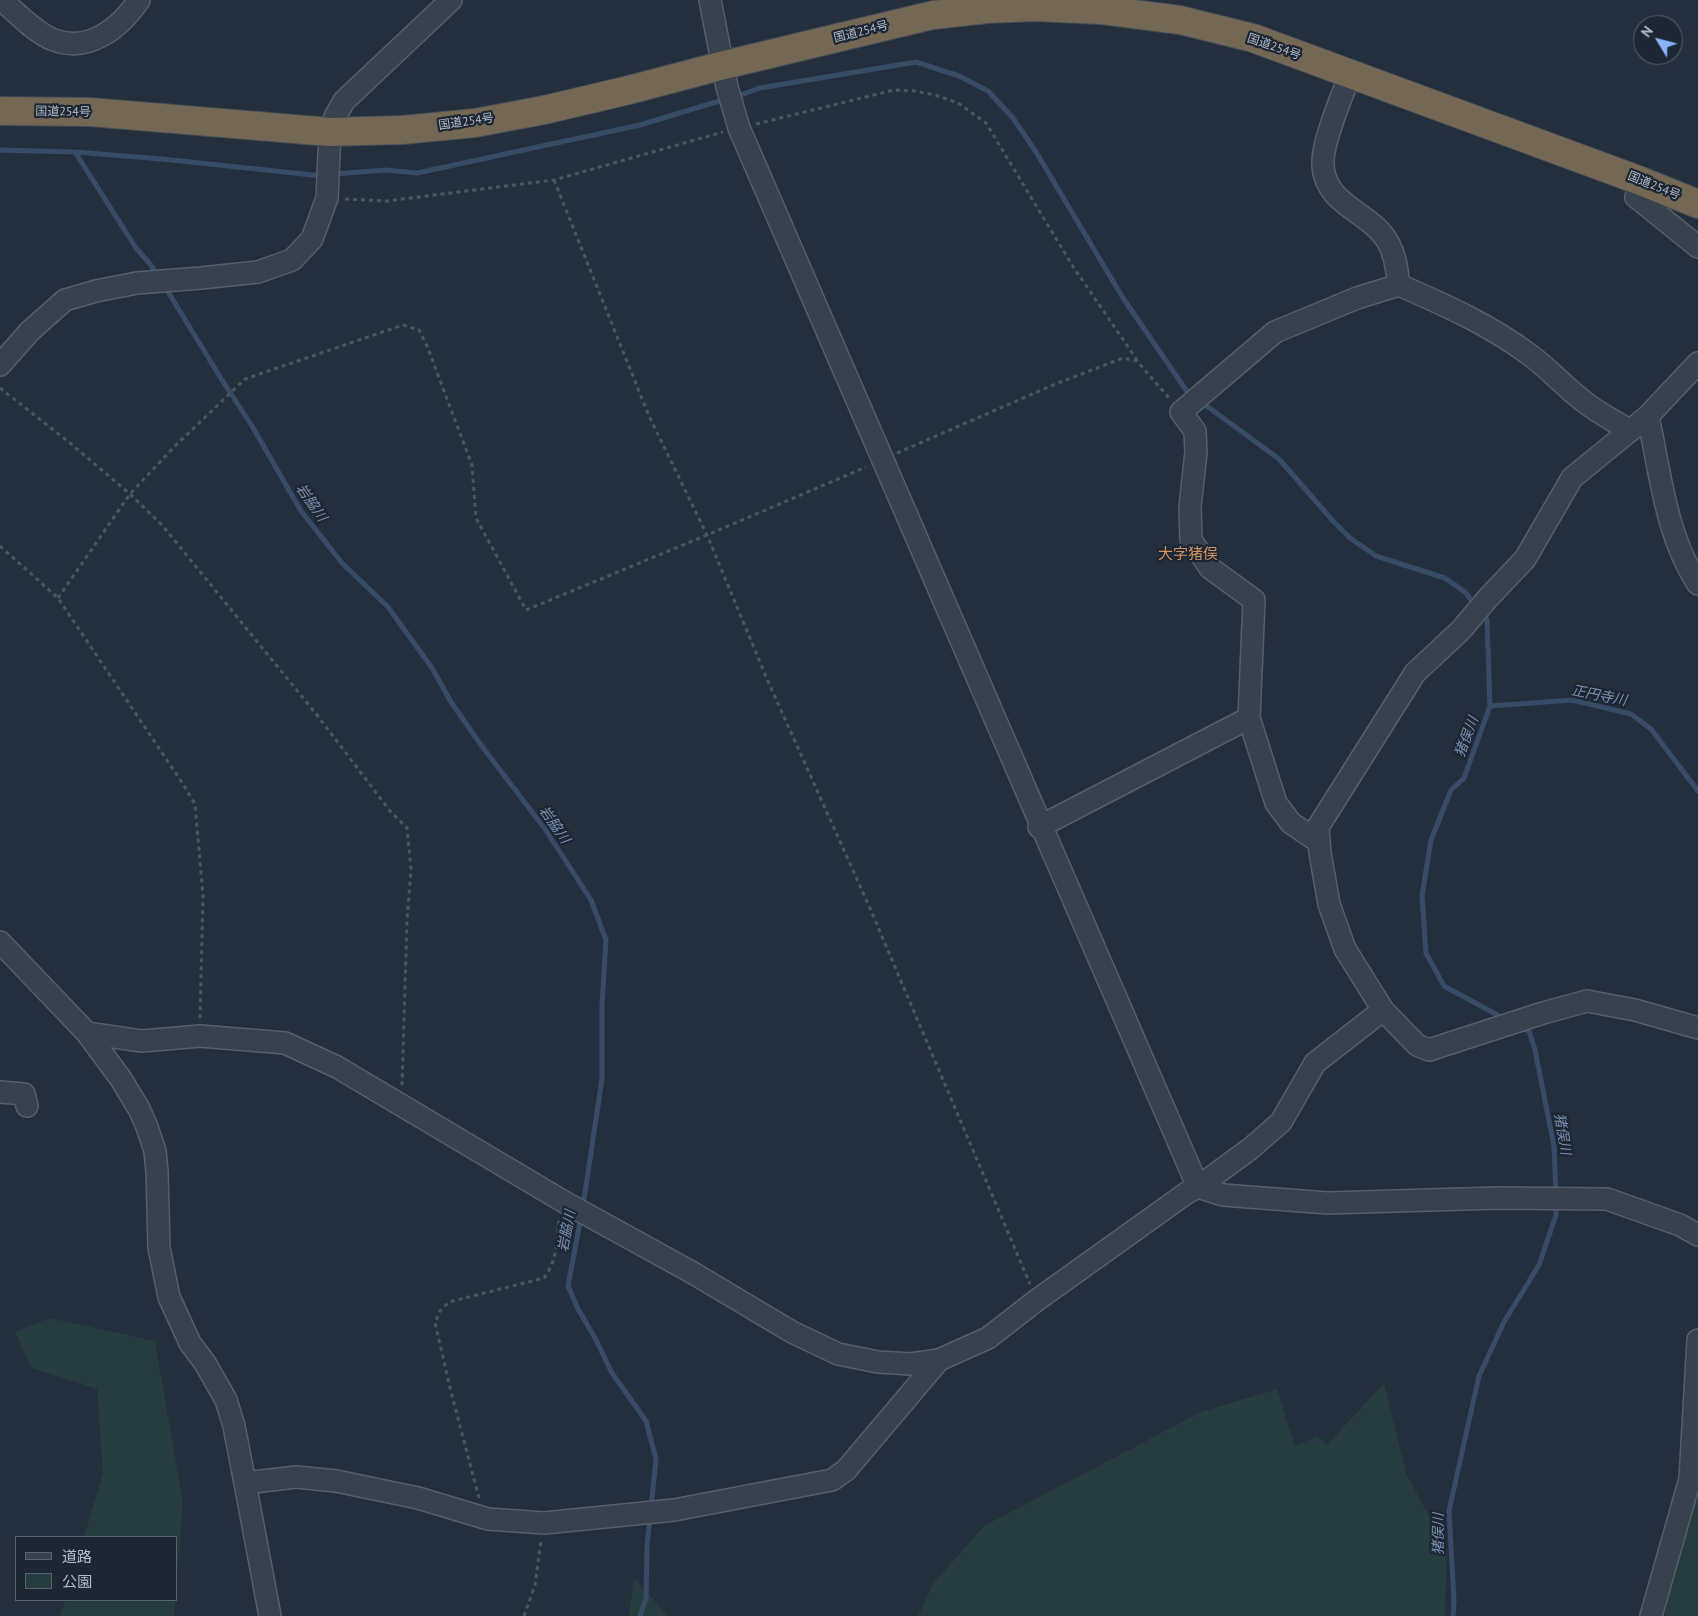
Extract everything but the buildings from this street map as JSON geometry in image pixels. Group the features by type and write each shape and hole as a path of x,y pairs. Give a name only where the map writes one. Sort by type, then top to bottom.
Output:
{"highway":[{"name":"国道254号","path":"0,111 90,112 330,132 402,130 475,123 544,110 933,15 987,9 1036,7 1102,10 1180,20 1252,38 1641,180 1698,204"}],"street":[{"path":"2,0 24,21 54,40 79,44 103,36 131,11 139,0"},
{"path":"0,365 30,331 65,300 96,291 136,284 258,272 292,260 312,239 327,198 330,132 334,117 344,100 451,0"},
{"path":"710,0 727,87 739,128 1039,827 1198,1187 1223,1195 1328,1203 1498,1198 1607,1199 1680,1225 1698,1235"},
{"path":"1350,74 1328,136 1323,164 1325,180 1335,196 1372,224 1389,243 1396,260 1399,285"},
{"path":"1641,180 1636,197 1698,247"},
{"path":"1319,842 1291,823 1276,803 1249,718 1254,600 1210,568 1191,540 1190,507 1196,452 1195,431 1181,412 1275,332 1357,298 1399,285 1457,310 1488,326 1556,375 1582,401 1630,431"},
{"path":"1698,363 1648,416 1572,478 1525,559 1461,630 1415,673 1318,827 1329,904 1345,949 1383,1010 1417,1045 1429,1050 1543,1013 1587,1002 1635,1010 1698,1028"},
{"path":"1648,416 1670,520 1689,570 1698,584"},
{"path":"1039,827 1249,718"},
{"path":"0,942 87,1033 121,1079 147,1127 155,1151 159,1248 169,1298 190,1343 205,1363 226,1400 234,1426 270,1616"},
{"path":"87,1033 142,1042 200,1036 285,1043 337,1067 562,1200 692,1272 792,1332 838,1354 878,1362 911,1364 939,1360 988,1338 1037,1300 1250,1149 1281,1122 1315,1063 1383,1010"},
{"path":"0,1092 24,1094 27,1106"},
{"path":"1651,1616 1690,1479 1698,1340"},
{"path":"245,1483 296,1476 336,1481 418,1498 485,1518 544,1523 674,1510 832,1480 846,1470 939,1360"}],"path":[{"path":"554,180 649,416 708,536 767,679 870,906 1037,1300"},
{"path":"58,598 130,494 174,447 245,379 403,325 420,330 427,346 472,465 476,518 526,610 708,536 1053,385 1123,358 1138,361 1181,412"},
{"path":"0,388 130,494 162,525 317,715 390,811 407,828 411,869 407,931 402,1105"},
{"path":"0,546 58,598 181,781 194,804 203,896 200,1036"},
{"path":"485,1518 450,1388 435,1323 440,1311 449,1302 544,1278 551,1270 554,1260 562,1200"},
{"path":"524,1616 535,1585 544,1523"}],"green space":[{"path":"49,1318 155,1341 183,1504 178,1563 178,1536 84,1536 103,1473 97,1389 32,1368 15,1332"},
{"path":"1384,1383 1406,1473 1447,1550 1445,1616 918,1616 933,1584 984,1526 1201,1412 1277,1389 1295,1446 1317,1436 1327,1445"},
{"path":"1698,1458 1698,1616 1665,1616 1680,1530"},
{"path":"634,1578 668,1616 629,1616"},
{"path":"65,1601 175,1601 174,1616 60,1616"}],"waterway":[{"path":"735,97 760,88 916,62 959,76 988,91 1013,118 1036,152 1123,298 1186,390 1193,396"},
{"path":"334,174 386,170 417,173 640,125 726,99"},
{"path":"0,150 75,152 323,175"},
{"name":"岩脇川","path":"75,152 136,248 158,276"},
{"name":"岩脇川","path":"165,287 252,426 301,511 342,563 388,607 432,668 451,702 481,745 545,829 591,900 606,940 602,1005 602,1079 583,1206"},
{"path":"1200,401 1279,459 1350,538 1376,556 1445,578 1465,592 1475,605"},
{"name":"猪俣川","path":"1482,614 1487,620 1490,706 1464,778 1451,790 1431,840 1422,896 1426,953 1444,986 1503,1018"},
{"name":"正円寺川","path":"1490,706 1572,700 1631,714 1651,729 1698,791"},
{"name":"猪俣川","path":"1522,1028 1529,1031 1535,1050 1554,1146 1556,1195"},
{"name":"猪俣川","path":"1453,1616 1454,1601 1449,1511 1479,1376 1504,1322 1539,1265 1556,1215 1556,1203"},
{"name":"岩脇川","path":"581,1217 568,1286 612,1373 646,1421 656,1459 651,1507"},
{"name":"岩脇川","path":"640,1616 646,1598 647,1545 650,1518"}],"district":[{"name":"大字猪俣","path":"1188,555"}]}
